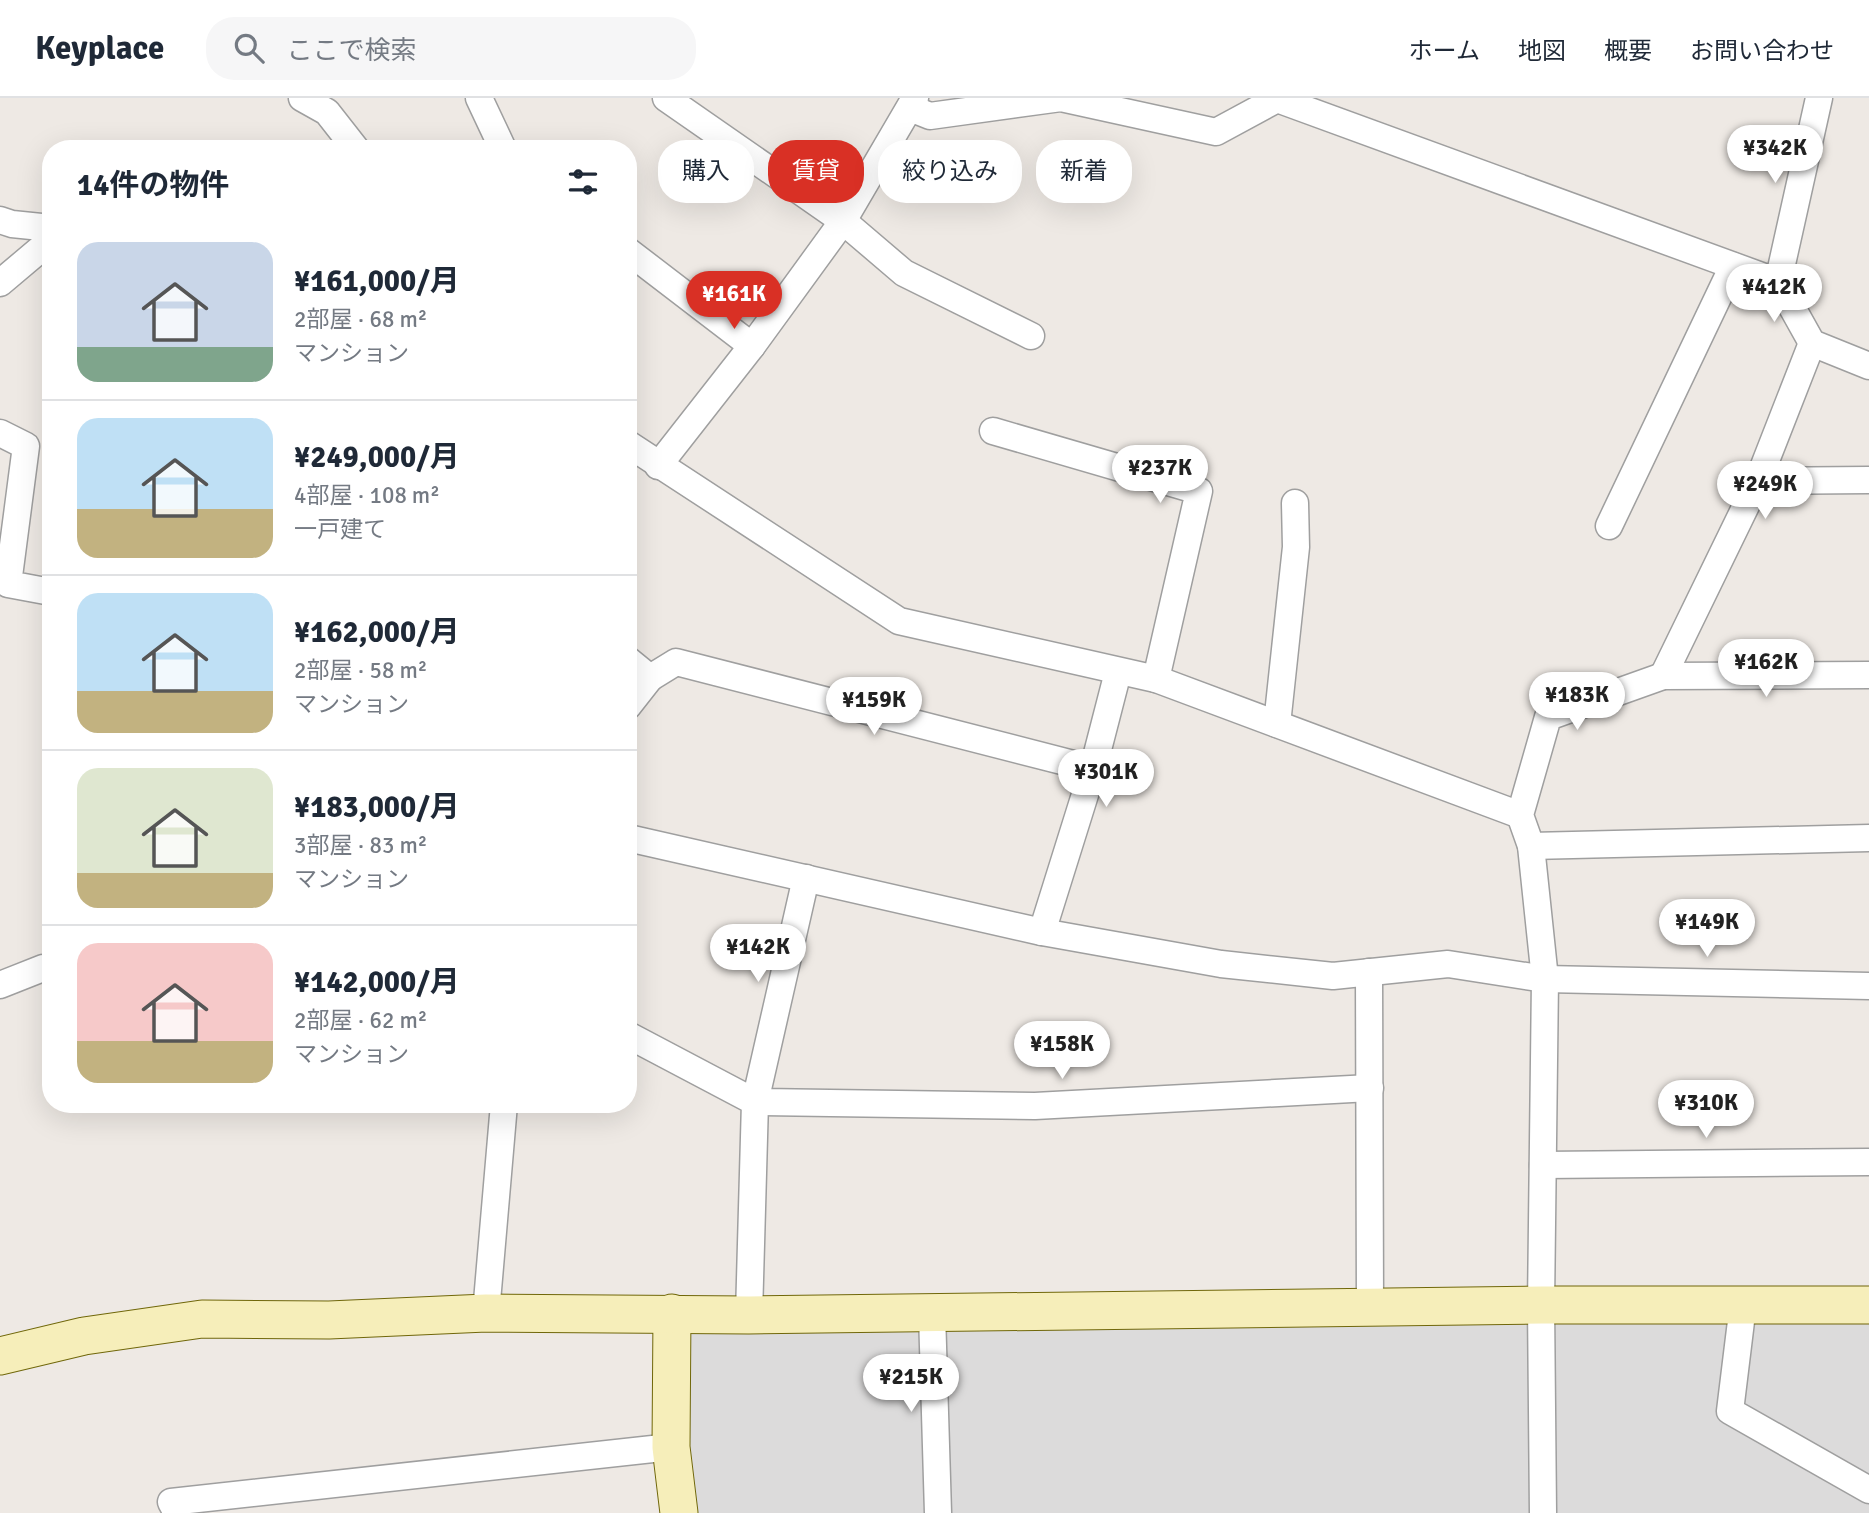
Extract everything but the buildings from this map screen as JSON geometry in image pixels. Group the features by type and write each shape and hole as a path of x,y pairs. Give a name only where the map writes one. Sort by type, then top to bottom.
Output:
{"street":[{"path":"302,98 327,112 349,140"},
{"path":"479,98 499,140"},
{"path":"666,98 843,221 904,273 1031,336"},
{"path":"658,466 752,346 843,221 912,103 930,116 1061,98 1216,132 1277,99 1778,282 1812,343 1869,366"},
{"path":"1778,282 1819,98"},
{"path":"0,220 12,225 42,227"},
{"path":"0,283 42,248"},
{"path":"637,258 752,346"},
{"path":"1609,526 1732,266"},
{"path":"1663,676 1758,481 1812,343"},
{"path":"993,431 1199,491 1156,679"},
{"path":"0,433 26,446 8,584 42,590"},
{"path":"637,451 899,621 1156,679 1521,815"},
{"path":"1758,481 1869,480"},
{"path":"1277,724 1296,547 1295,503"},
{"path":"637,695 650,678 676,662 1093,769"},
{"path":"637,667 650,678"},
{"path":"1042,932 1093,769 1118,672"},
{"path":"1543,1513 1541,1305 1545,979 1531,846 1521,815 1548,717 1663,676 1869,675"},
{"path":"1531,846 1869,838"},
{"path":"637,840 1042,932 1221,964 1333,976 1448,964 1545,979 1869,986"},
{"path":"749,1315 755,1102 806,878"},
{"path":"0,985 42,968"},
{"path":"1369,972 1370,1307"},
{"path":"637,1040 755,1102 1035,1106 1370,1088"},
{"path":"486,1313 503,1113"},
{"path":"1543,1164 1869,1162"},
{"path":"0,1356 84,1336 202,1319 329,1320 486,1313 672,1312 749,1315 1541,1305 1869,1305"},
{"path":"1743,1305 1730,1411 1869,1490"},
{"path":"672,1312 671,1447 679,1513"},
{"path":"932,1313 938,1513"},
{"path":"177,1513 171,1502 671,1447"}],"shaded area":[{"path":"1869,1321 1869,1513 689,1513 689,1329"}]}
